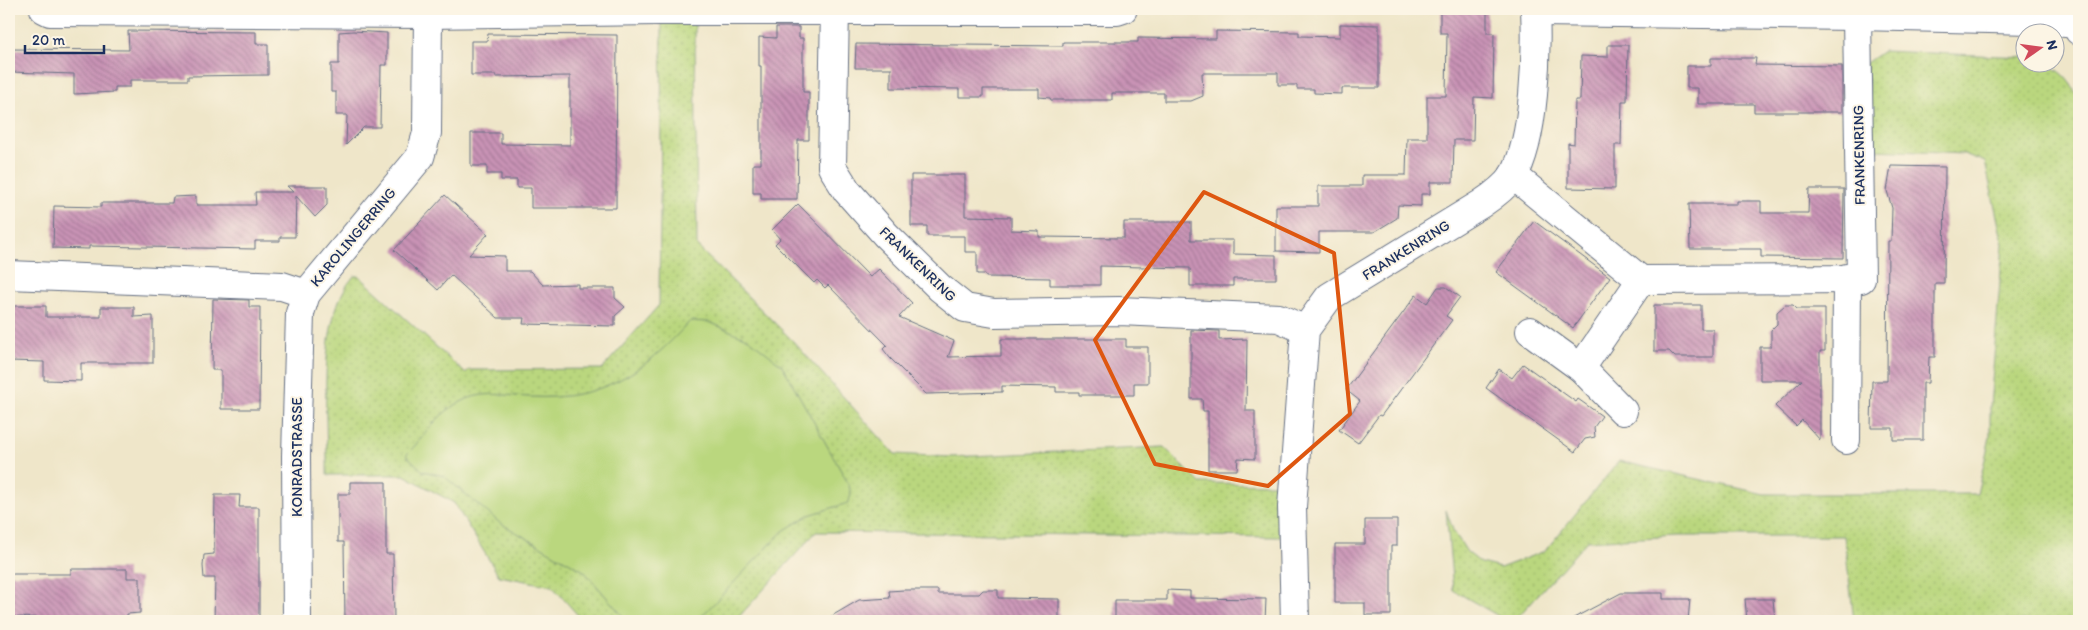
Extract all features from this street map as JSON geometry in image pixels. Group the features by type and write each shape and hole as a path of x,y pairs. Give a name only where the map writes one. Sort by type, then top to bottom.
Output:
{"street":[{"path":"44,9 50,12 90,10 1117,11 1123,9"},
{"name":"FRANKENRING","path":"835,10 832,167 846,191 886,235 940,288 965,308 994,313 1119,311 1279,318 1305,330 1329,297 1482,204 1498,192 1513,175 1524,148 1532,100 1535,10"},
{"path":"1535,10 1819,12 1857,16 2079,22"},
{"name":"KAROLINGERRING","path":"9,275 282,286 306,294 420,157 427,133 428,11"},
{"name":"FRANKENRING","path":"1847,278 1861,279 1857,16"},
{"path":"1513,175 1641,280 1847,278 1846,440"},
{"path":"1581,368 1641,280"},
{"name":"KONRADSTRASSE","path":"297,621 296,456 300,313 306,294"},
{"path":"1294,621 1292,507 1305,330"},
{"path":"1530,331 1581,368 1623,411"}],"highlighted area":[{"path":"1204,192 1334,253 1350,414 1268,486 1155,464 1095,340"}],"green space":[{"path":"662,22 695,24 697,246 792,340 895,454 950,457 1164,447 1200,483 1277,484 1280,537 816,532 735,621 583,621 552,586 499,576 454,503 404,475 327,475 326,371 329,343 333,317 342,295 354,276 359,276 465,373 469,370 602,369 659,305"},
{"path":"1883,51 2016,57 2016,72 2058,72 2070,83 2079,99 2079,565 2075,621 1854,621 1844,536 1677,536 1587,541 1514,621 1507,621 1453,590 1446,510 1453,530 1467,552 1481,563 1500,568 1545,551 1619,461 1764,494 1977,494 1990,437 1990,407 2003,244 1985,162 1964,154 1875,150 1866,63"},
{"path":"690,321 709,322 749,339 782,365 849,485 851,495 848,503 809,515 783,531 697,621 627,621 584,571 500,523 444,476 423,471 406,455 445,412 463,401 487,395 555,397 579,394 600,388 620,380 638,369 656,355"}],"building":[{"path":"1440,9 1487,9 1487,33 1494,33 1493,98 1474,97 1473,140 1454,140 1453,182 1430,182 1430,194 1421,194 1421,206 1398,205 1397,218 1374,232 1319,232 1319,252 1276,251 1276,206 1318,206 1318,186 1362,186 1362,175 1406,175 1407,138 1427,138 1427,96 1446,96 1447,33 1440,33"},
{"path":"1340,24 1379,25 1379,88 1342,88 1342,94 1314,93 1314,89 1297,89 1297,85 1278,85 1278,73 1202,73 1203,96 1191,101 1164,101 1164,93 1112,93 1112,100 1051,100 1050,98 1039,97 1039,89 983,89 983,97 959,97 959,89 891,88 891,68 855,68 856,44 1063,46 1063,42 1138,42 1138,38 1216,39 1216,31 1299,32 1299,36 1340,37"},
{"path":"776,27 799,27 799,38 803,38 803,92 809,92 809,140 798,140 797,199 761,199 761,193 753,193 753,164 761,164 761,66 759,66 759,37 776,38"},
{"path":"128,31 256,32 256,44 268,44 268,75 188,76 188,80 130,80 130,87 115,87 115,92 74,94 74,74 9,72 9,49 129,50"},
{"path":"339,32 387,33 387,65 381,65 380,127 364,127 346,145 347,115 336,115 336,92 331,92 331,64 339,64"},
{"path":"488,34 617,35 616,208 531,208 531,188 517,188 517,180 501,180 501,174 487,174 487,166 471,166 471,133 501,133 501,144 570,145 570,76 496,77 496,75 471,75 471,41 487,41"},
{"path":"1608,45 1628,45 1627,101 1622,101 1621,145 1615,145 1615,189 1568,188 1568,143 1574,144 1575,100 1580,100 1581,56 1608,57"},
{"path":"1711,58 1756,58 1755,65 1842,66 1842,112 1754,112 1754,104 1698,104 1698,88 1687,88 1687,66 1711,66"},
{"path":"1891,166 1945,167 1944,283 1935,283 1935,357 1929,357 1928,383 1923,383 1923,440 1893,440 1893,428 1871,428 1872,381 1887,381 1888,241 1891,241 1892,208 1887,191"},
{"path":"911,175 965,175 965,216 1011,217 1011,230 1039,231 1039,237 1124,238 1124,222 1191,222 1191,240 1233,240 1233,254 1276,255 1276,279 1233,279 1233,286 1190,286 1190,268 1100,266 1100,285 1050,285 1050,278 986,277 985,274 977,274 977,252 965,252 965,236 927,236 927,226 911,226"},
{"path":"287,186 327,186 327,205 315,217 296,196 295,237 280,237 280,241 255,241 255,249 89,246 89,249 53,248 54,206 101,207 101,203 172,203 173,197 196,196 196,205 256,205 255,192 293,192"},
{"path":"1809,189 1844,189 1843,258 1761,257 1761,249 1690,249 1689,204 1737,204 1737,201 1761,201 1761,213 1808,213"},
{"path":"445,195 488,234 469,255 505,256 505,271 530,271 543,285 578,284 578,288 615,288 615,298 625,307 615,316 615,326 523,324 524,318 498,318 451,275 438,290 394,250"},
{"path":"798,204 870,277 879,269 912,303 899,317 954,341 948,357 1001,356 1001,339 1126,339 1126,347 1148,347 1148,383 1134,383 1134,395 1079,395 1079,392 1056,392 1056,387 1002,386 1002,392 926,394 890,358 883,349 887,345 828,285 825,288 817,280 814,283 775,244 780,239 772,230"},
{"path":"1534,221 1610,277 1573,328 1496,272"},
{"path":"1438,287 1446,287 1460,297 1446,316 1452,320 1381,416 1379,415 1358,443 1339,430 1360,401 1346,390 1416,295 1427,303"},
{"path":"213,299 249,300 249,307 260,307 259,409 221,409 221,370 212,370"},
{"path":"1654,305 1701,305 1701,329 1713,329 1713,357 1675,357 1669,351 1654,351"},
{"path":"1785,305 1793,305 1797,309 1825,309 1825,351 1820,351 1820,440 1802,420 1796,426 1775,406 1802,380 1760,380 1760,347 1771,347 1771,330 1777,324 1777,312"},
{"path":"9,306 46,306 46,317 101,317 101,307 134,307 134,317 153,316 153,363 81,363 81,381 44,380 44,362 9,361"},
{"path":"1191,330 1219,331 1219,340 1247,339 1246,411 1255,411 1255,459 1238,458 1237,470 1208,470 1208,411 1203,411 1202,399 1191,399"},
{"path":"1523,364 1576,402 1578,399 1602,416 1594,427 1595,437 1585,439 1575,452 1486,388 1499,369 1512,378"},
{"path":"350,482 386,482 386,554 393,554 394,619 345,621 344,542 338,542 338,494 350,494"},
{"path":"215,495 240,495 239,507 259,507 259,621 214,621 215,578 204,578 203,566 204,555 214,554"},
{"path":"1365,520 1397,520 1397,546 1391,546 1391,615 1365,615 1365,603 1335,603 1335,544 1365,544"},
{"path":"71,569 127,569 127,578 140,578 140,613 127,614 127,621 71,621 71,618 9,617 9,574 71,574"},
{"path":"938,590 938,594 979,594 983,590 998,590 998,598 1059,599 1059,621 823,621 859,600 890,598 889,591"},
{"path":"1167,590 1190,591 1190,598 1266,599 1265,621 1115,621 1115,600 1167,600"},
{"path":"1621,593 1663,593 1663,599 1690,599 1688,621 1568,621"},
{"path":"1745,599 1773,599 1775,621 1747,621"}]}
